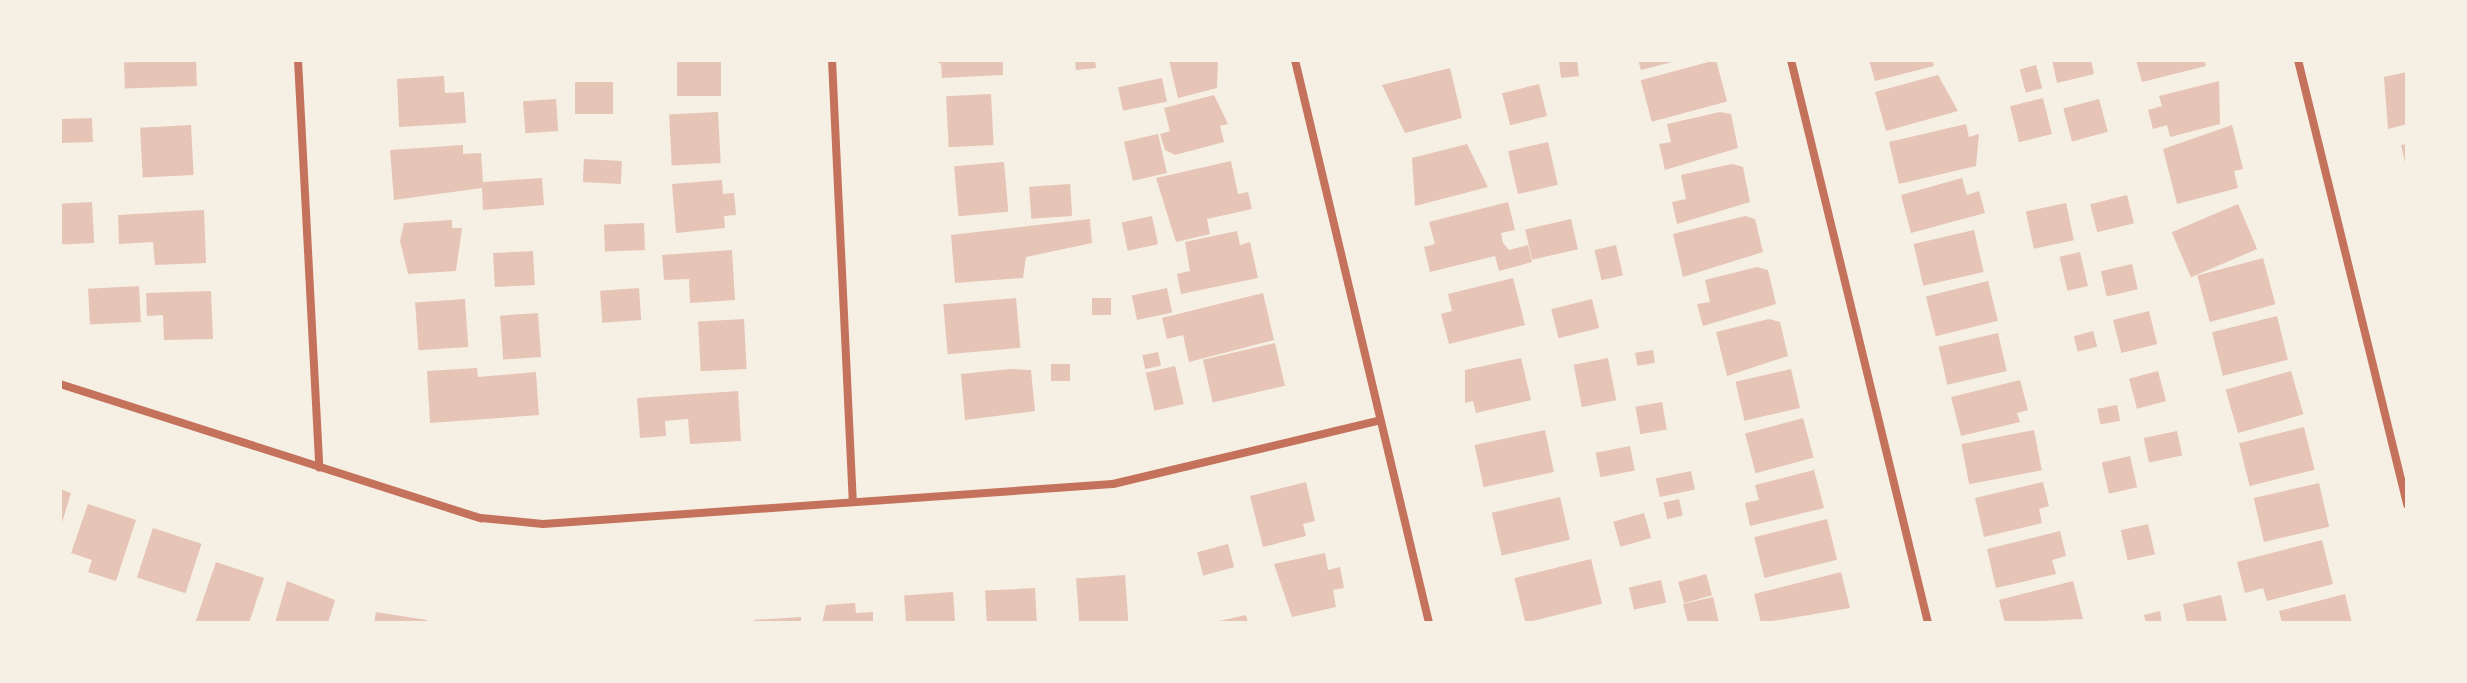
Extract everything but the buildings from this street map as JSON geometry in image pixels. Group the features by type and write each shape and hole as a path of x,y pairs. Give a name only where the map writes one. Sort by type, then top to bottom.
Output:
{"street":[{"path":"298,60 319,467"},
{"path":"832,60 853,501"},
{"path":"1295,60 1377,421 1429,623"},
{"path":"1791,60 1928,623"},
{"path":"2298,60 2407,505"},
{"path":"60,384 481,518 543,524 1113,484 1377,421"}]}
